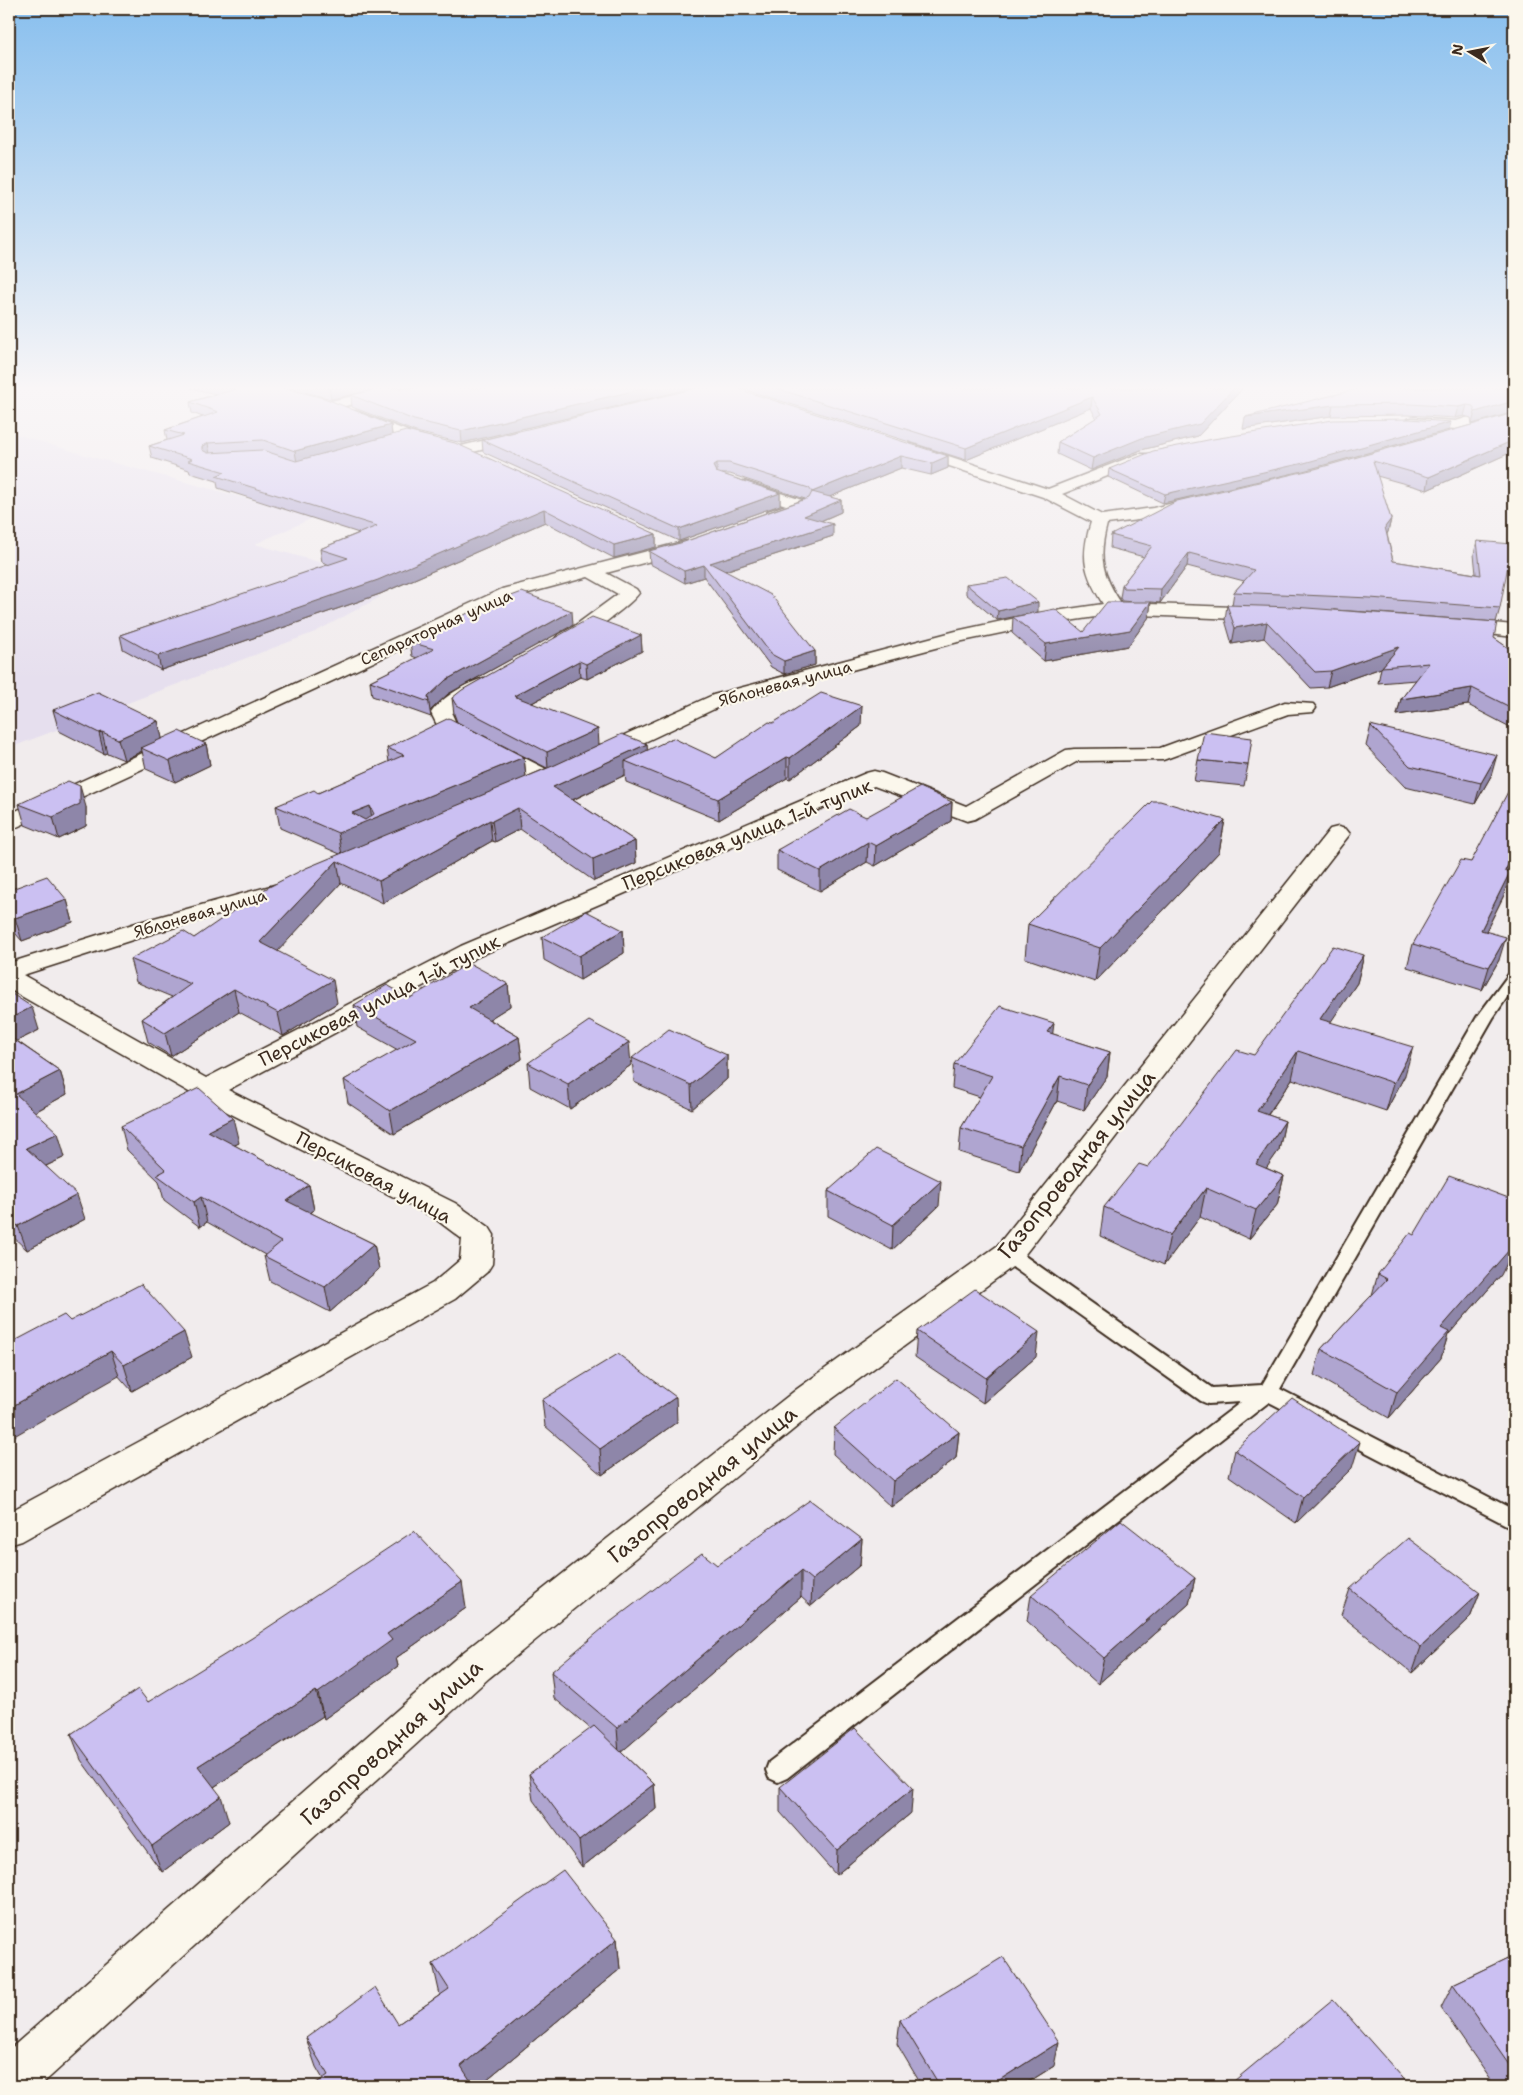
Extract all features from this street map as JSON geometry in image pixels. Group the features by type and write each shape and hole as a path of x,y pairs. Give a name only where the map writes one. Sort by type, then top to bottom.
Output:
{"street":[{"path":"741,486 802,505 758,520"},
{"path":"1024,486 1049,494 1100,520 1153,513 1201,502"},
{"path":"1049,494 1070,486"},
{"path":"1100,520 1092,545 1095,576 1115,608"},
{"path":"651,537 678,549"},
{"name":"Сепараторная улица","path":"9,822 508,593 678,549 704,539"},
{"path":"547,649 580,631 630,592 592,572"},
{"name":"Яблоневая улица","path":"520,790 720,699 956,637 1035,620 1115,608 1280,614"},
{"path":"1439,624 1514,631"},
{"path":"497,677 456,700 441,713 447,727 565,771"},
{"name":"Персиковая улица 1-й тупик","path":"206,1090 470,950 874,778 967,814 1074,755 1163,754 1285,708 1306,708"},
{"name":"Газопроводная улица","path":"9,2082 475,1666 809,1398 1008,1254 1338,834"},
{"name":"Яблоневая улица","path":"9,971 145,928 286,889 304,882"},
{"name":"Персиковая улица","path":"9,978 206,1090 444,1210 478,1235 476,1264 444,1291 9,1530"}],"lane":[{"path":"778,1770 1268,1392 1485,1017 1514,977"},
{"path":"1008,1254 1208,1396 1268,1392 1514,1520"}],"shaded area":[{"path":"9,486 199,486 315,517 255,544 322,563 380,597 315,632 9,748"}],"building":[{"path":"247,486 549,486 656,534 614,545 544,509 378,580 158,656 120,635 348,558 320,549 377,526"},
{"path":"583,486 758,486 780,493 679,529"},
{"path":"802,486 827,486 812,492 809,488"},
{"path":"1147,486 1202,486 1165,494"},
{"path":"1243,486 1381,486 1391,519 1385,527 1393,561 1481,575 1477,541 1512,544 1500,608 1370,598 1234,592 1254,570 1189,553 1161,589 1124,588 1122,585 1152,546 1111,535 1177,501"},
{"path":"812,492 841,500 804,516 833,524 710,563 771,595 815,651 784,661 771,654 704,565 684,571 649,551 684,542 809,498"},
{"path":"1008,578 1038,602 998,611 966,584"},
{"path":"522,592 572,611 446,680 428,697 429,702 370,681 434,649 410,642 490,602 493,603"},
{"path":"1107,602 1151,602 1130,630 1046,644 1013,617 1055,609 1083,632"},
{"path":"1227,605 1293,607 1497,622 1494,638 1514,652 1514,709 1472,688 1401,699 1429,663 1382,667 1399,647 1331,671 1315,672 1267,622 1235,628"},
{"path":"592,617 641,635 586,664 579,661 514,696 598,729 547,752 456,705 452,698 462,690"},
{"path":"98,692 158,721 118,739 102,732 99,733 53,710"},
{"path":"821,693 862,706 790,758 787,757 718,799 625,761 673,738 716,758 769,722 773,723"},
{"path":"449,718 524,757 338,833 276,806 314,790 318,793 404,755 387,748","holes":["370,806 374,814 365,820 352,813"]},
{"path":"1370,725 1497,755 1481,783 1410,766"},
{"path":"179,731 206,744 170,761 141,748"},
{"path":"1204,732 1252,738 1248,765 1198,760"},
{"path":"622,734 647,744 553,787 635,841 593,859 518,808 492,821 490,820 379,881 337,861 260,942 333,980 278,1013 234,989 165,1033 142,1019 191,984 130,959 183,931 194,938 265,889 306,868 555,765"},
{"path":"68,781 80,786 80,804 53,817 19,804"},
{"path":"920,787 952,802 876,846 868,842 820,871 777,850 849,809 866,817"},
{"path":"1510,788 1514,789 1514,852 1505,871 1510,872 1481,930 1506,937 1489,967 1413,944 1461,860 1471,862"},
{"path":"1152,801 1160,801 1225,820 1100,948 1028,924"},
{"path":"47,876 67,900 15,918 9,911 9,890"},
{"path":"586,911 623,930 579,956 542,937"},
{"path":"1333,946 1364,955 1320,1019 1413,1047 1394,1083 1298,1051 1257,1111 1285,1121 1256,1164 1284,1176 1256,1210 1206,1188 1170,1235 1104,1207 1139,1164 1148,1167 1237,1050 1254,1055"},
{"path":"469,963 508,984 469,1008 519,1037 390,1111 344,1080 416,1039 354,1005 387,985 410,998"},
{"path":"9,992 32,1007 9,1019"},
{"path":"1000,1006 1054,1023 1047,1032 1110,1052 1087,1085 1060,1076 1021,1146 961,1128 992,1076 954,1064"},
{"path":"589,1021 629,1042 568,1084 528,1063"},
{"path":"669,1029 727,1055 691,1085 632,1058"},
{"path":"9,1036 60,1071 16,1094 58,1133 26,1148 77,1195 18,1226 9,1217"},
{"path":"199,1088 233,1118 208,1131 309,1185 287,1201 374,1244 325,1287 264,1256 281,1242 201,1197 194,1202 157,1175 166,1170 121,1126"},
{"path":"876,1149 941,1181 893,1225 828,1191"},
{"path":"1449,1176 1514,1200 1514,1241 1510,1249 1441,1328 1449,1332 1397,1392 1321,1349 1387,1279 1378,1274 1410,1233 1414,1235"},
{"path":"141,1284 184,1332 124,1365 111,1351 9,1408 9,1344 64,1315 70,1321"},
{"path":"975,1289 1039,1332 986,1378 917,1331"},
{"path":"618,1354 676,1397 600,1449 542,1400"},
{"path":"896,1378 959,1432 893,1481 834,1428"},
{"path":"1292,1398 1360,1442 1303,1497 1235,1450"},
{"path":"810,1500 862,1539 812,1580 801,1571 617,1728 551,1672 609,1623 702,1553 717,1565"},
{"path":"1121,1520 1195,1578 1104,1658 1031,1595"},
{"path":"414,1531 462,1582 387,1634 392,1640 318,1693 316,1691 198,1766 221,1796 152,1846 71,1734 138,1689 148,1702 252,1638"},
{"path":"1408,1538 1480,1592 1421,1647 1350,1589"},
{"path":"594,1726 654,1784 579,1841 529,1774"},
{"path":"855,1728 913,1788 837,1850 780,1787"},
{"path":"563,1870 617,1939 461,2066 474,2086 312,2086 328,2075 306,2038 375,1987 398,2024 449,1989 433,1964"},
{"path":"1514,1955 1514,2071 1453,1984"},
{"path":"1003,1957 1059,2042 990,2086 940,2086 900,2020"},
{"path":"1333,1999 1410,2086 1228,2086"}]}
